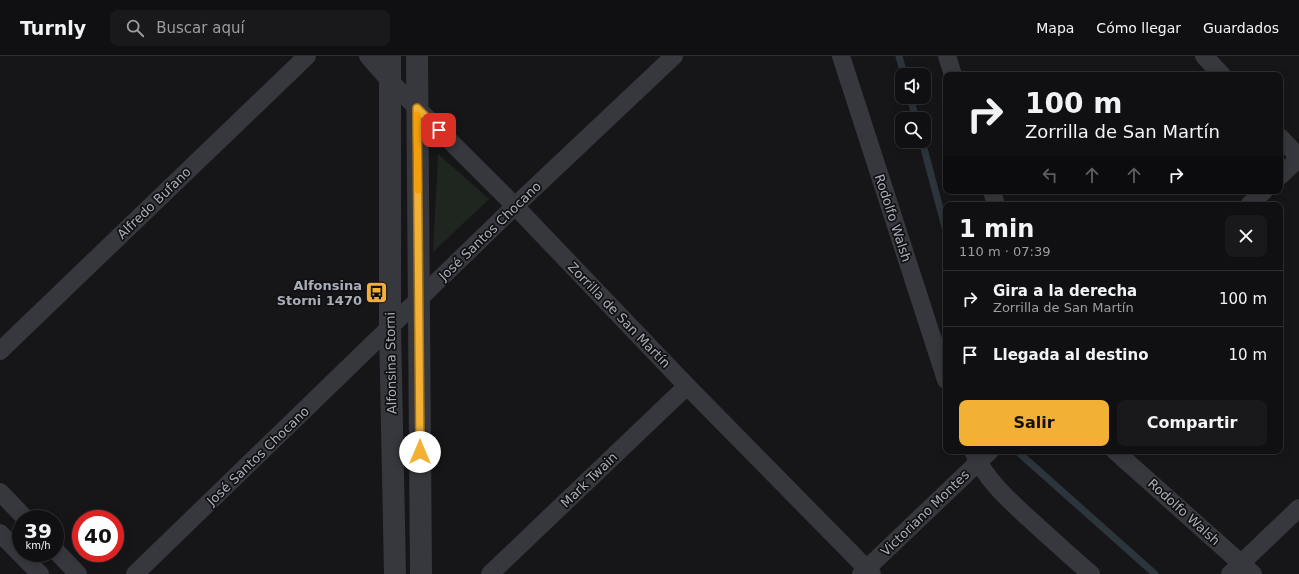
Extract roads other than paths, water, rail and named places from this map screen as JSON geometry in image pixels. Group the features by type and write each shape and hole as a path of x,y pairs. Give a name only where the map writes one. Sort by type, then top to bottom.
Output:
{"street":[{"name":"Alfredo Bufano","path":"0,351 307,56"},
{"name":"Zorrilla de San Martín","path":"368,56 390,81 515,206 866,572"},
{"name":"Alfonsina Storni","path":"390,56 390,328 395,574"},
{"path":"417,56 421,574"},
{"name":"José Santos Chocano","path":"135,574 515,206 674,56"},
{"name":"Rodolfo Walsh","path":"841,56 943,371"},
{"path":"947,56 952,72"},
{"path":"1204,56 1219,72"},
{"path":"1283,140 1299,157 1283,173"},
{"path":"1252,202 1261,194"},
{"name":"Mark Twain","path":"490,574 687,386"},
{"name":"Rodolfo Walsh","path":"1118,454 1241,570"},
{"path":"980,455 996,486 1012,503 1090,574"},
{"name":"Victoriano Montes","path":"866,572 980,455"},
{"path":"0,492 17,510"},
{"path":"1241,570 1299,508"},
{"path":"0,533 40,574"},
{"path":"64,559 78,574"}],"waterway":[{"path":"899,56 902,68"},
{"path":"912,104 914,112"},
{"path":"924,148 943,220"},
{"path":"1020,454 1155,574"}],"place":[{"name":"Alfonsina Storni 1470","path":"377,292"}]}
